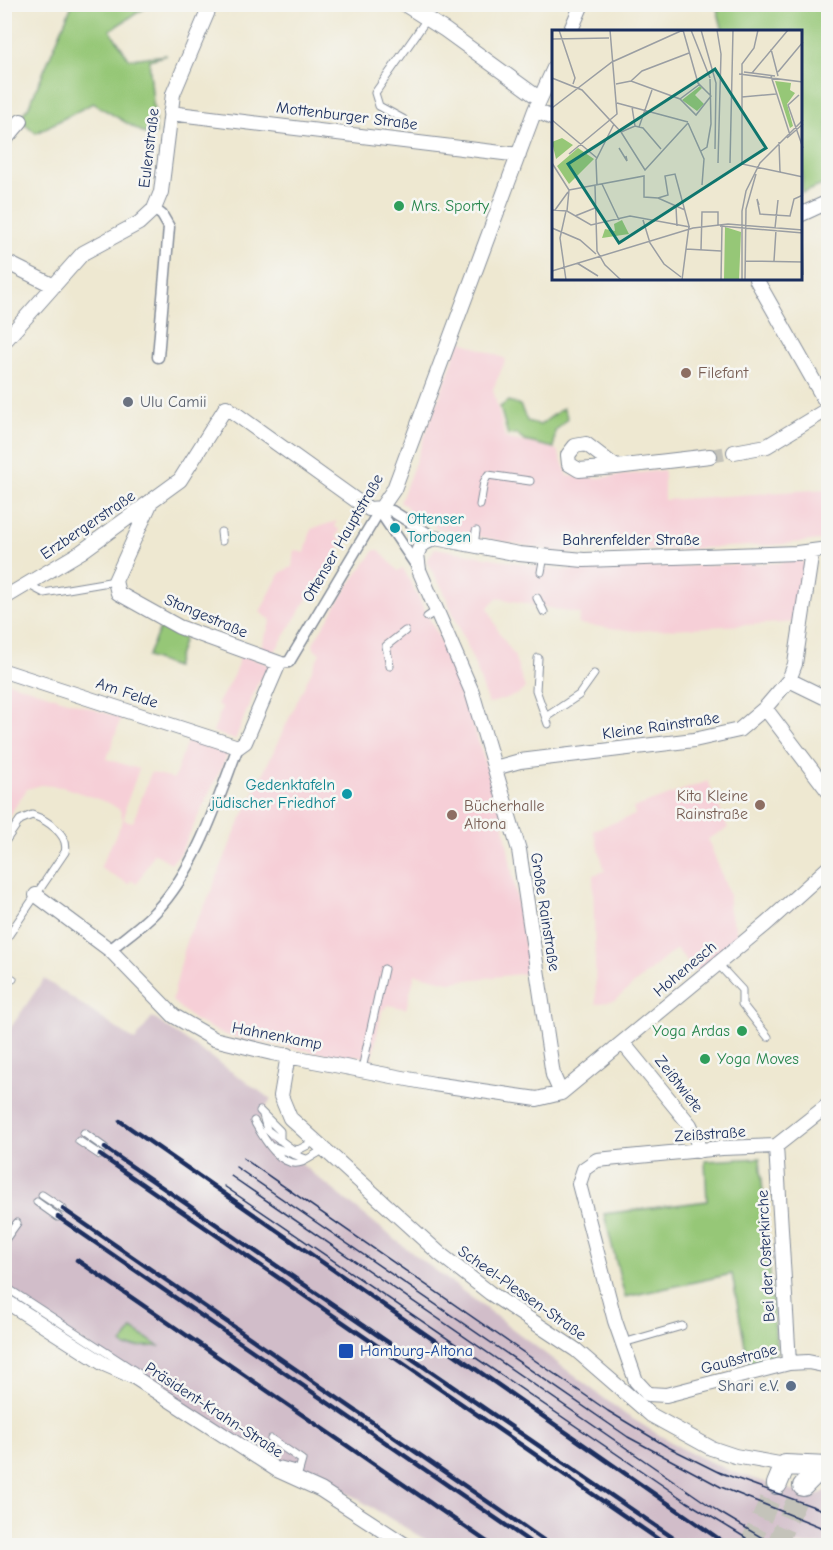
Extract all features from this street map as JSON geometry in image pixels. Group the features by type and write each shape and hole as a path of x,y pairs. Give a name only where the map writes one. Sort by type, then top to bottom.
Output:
{"main road":[{"path":"785,1465 828,1468"},
{"path":"785,1465 800,1474 803,1486 815,1474 828,1468"},
{"path":"777,1484 785,1465"}],"street":[{"name":"Eulenstraße","path":"4,342 92,246 139,223 154,209 161,192 170,113 178,80 211,4"},
{"path":"404,4 428,19 552,117"},
{"path":"571,30 582,4"},
{"name":"Ottenser Hauptstraße","path":"111,950 156,910 190,861 202,840 238,747 245,742 279,663 288,662 394,489 519,154 552,73"},
{"name":"Mottenburger Straße","path":"170,113 519,154"},
{"path":"4,141 21,121"},
{"path":"803,213 828,202"},
{"path":"154,209 162,215 169,227 158,357"},
{"path":"4,261 54,286"},
{"path":"734,452 767,446 828,408 757,280"},
{"name":"Bahrenfelder Straße","path":"150,504 180,480 226,407 357,501 369,508 392,511 435,538 544,556 584,560 797,553 828,549"},
{"path":"616,467 710,456"},
{"name":"Erzbergerstraße","path":"115,581 150,504"},
{"name":"Erzbergerstraße","path":"4,598 81,552 150,504"},
{"name":"Große Rainstraße","path":"381,508 383,516 419,570"},
{"name":"Große Rainstraße","path":"435,538 421,545 417,554 419,570 432,614 472,692 521,860 553,1075 561,1094"},
{"name":"Kleine Rainstraße","path":"495,768 553,751 720,736 739,730 765,708 789,680 795,663 812,551"},
{"name":"Stangestraße","path":"115,581 118,593 179,627 279,663"},
{"name":"Am Felde","path":"4,671 238,747"},
{"path":"789,680 828,699"},
{"path":"765,708 828,791"},
{"name":"Hohenesch","path":"561,1094 828,868"},
{"name":"Hahnenkamp","path":"36,895 111,950 166,1009 190,1028 222,1041 434,1084 537,1099 561,1094"},
{"name":"Zeißtwiete","path":"623,1043 690,1125 697,1141 698,1151"},
{"name":"Scheel-Plessen-Straße","path":"288,1055 282,1086 282,1104 295,1125 440,1254 490,1293 576,1350 651,1414 698,1442 729,1454 785,1465"},
{"path":"776,1146 828,1105"},
{"name":"Zeißstraße","path":"623,1343 581,1192 580,1178 584,1169 597,1160 776,1146"},
{"name":"Bei der Osterkirche","path":"776,1146 789,1363"},
{"name":"Präsident-Krahn-Straße","path":"4,1300 104,1364 134,1377 277,1470 298,1475 407,1545"},
{"name":"Gaußstraße","path":"623,1343 638,1386 648,1394 658,1396 789,1363 808,1362 828,1366"}],"lane":[{"path":"403,119 380,106 375,93 428,19"},
{"path":"480,505 484,482 488,475 530,481"},
{"path":"474,545 476,531"},
{"path":"221,532 222,541"},
{"path":"541,572 544,556"},
{"path":"27,584 44,593 115,581"},
{"path":"537,598 544,612"},
{"path":"390,666 386,646 405,631"},
{"path":"538,658 536,690 547,720 579,695 594,674"},
{"path":"4,843 20,820 32,815 66,840 65,852 4,942"},
{"path":"717,963 742,990 742,1004 768,1037"},
{"path":"362,1069 384,969"},
{"path":"4,983 13,979"},
{"path":"261,1113 280,1131 280,1140 298,1150 319,1146"},
{"path":"254,1121 263,1139 286,1160 300,1162 319,1146"},
{"path":"84,1133 105,1148"},
{"path":"79,1141 100,1155"},
{"path":"42,1195 63,1209"},
{"path":"37,1202 58,1217"},
{"path":"4,1241 17,1223"},
{"path":"4,1286 298,1475 302,1460 271,1439"},
{"path":"623,1343 682,1326"}],"shaded area":[{"path":"460,341 506,359 493,389 505,438 557,450 568,476 599,478 664,470 664,500 828,489 828,539 775,545 583,553 556,552 435,528 432,520 410,514 406,506 400,503"},
{"path":"337,521 334,526 340,530 336,537 343,541 272,656 260,651 271,620 260,612 280,573 292,567 294,550 305,553 311,529"},
{"path":"435,548 559,570 778,563 801,559 807,569 798,622 635,631 578,624 580,614 498,598 488,607 498,631 514,655 525,688 519,694 488,704 477,670 443,590 426,561"},
{"path":"375,550 379,550 398,571 403,568 454,666 502,815 530,973 449,982 415,974 406,1009 389,1005 382,1010 372,1059 354,1055 351,1059 225,1035 194,1020 172,1001 187,938 208,899 233,837 320,653 314,649 313,643 347,588"},
{"path":"241,654 270,665 257,685 235,740 213,732 222,707 217,705 234,674"},
{"path":"5,681 121,718 107,759 139,769 126,805 124,820 133,822 151,772 174,779 187,741 228,754 180,854 171,863 154,853 137,884 131,880 129,884 100,868 123,820 120,810 109,803 63,787 41,785 27,789 5,822"},
{"path":"708,781 728,828 708,839 729,894 729,911 739,937 698,973 676,949 615,1000 596,1004 593,875 605,871 593,830 635,815 633,808"},
{"path":"44,979 135,1041 152,1017 271,1099 255,1127 402,1245 626,1415 684,1450 732,1472 813,1497 828,1490 828,1545 434,1545 315,1473 303,1475 290,1471 5,1295 5,1036"}],"green space":[{"path":"72,5 150,5 110,30 129,59 167,55 149,60 156,134 147,135 93,103 36,133 19,119 29,106"},
{"path":"716,5 828,5 828,183 803,193 803,30 723,30"},
{"path":"508,401 520,405 527,421 540,425 563,408 568,418 555,431 554,448 524,441 517,434 508,435 500,407"},
{"path":"160,628 184,638 175,667 147,657"},
{"path":"760,1158 777,1354 748,1363 732,1274 625,1297 604,1214 707,1201 705,1161"},
{"path":"132,1329 159,1346 125,1347 122,1344"}],"tunnel":[{"path":"710,456 734,452"},
{"path":"749,1546 777,1484"},
{"path":"776,1546 803,1486"}],"tram line":[{"path":"243,1158 608,1411 666,1446 722,1474"},
{"path":"236,1167 628,1437 721,1487 828,1530"},
{"path":"231,1176 719,1512 776,1546"},
{"path":"224,1186 687,1502 746,1538"},
{"path":"716,1471 828,1512"}],"railway":[{"path":"120,1121 729,1546"},
{"path":"105,1148 685,1546"},
{"path":"100,1155 668,1546"},
{"path":"63,1209 552,1546"},
{"path":"58,1217 533,1544"},
{"path":"77,1260 493,1546"}],"place":[{"name":"Mrs. Sporty","path":"399,206"},
{"name":"Filefant","path":"686,373"},
{"name":"Ulu Camii","path":"128,402"},
{"name":"Ottenser Torbogen","path":"395,528"},
{"name":"Gedenktafeln jüdischer Friedhof","path":"347,794"},
{"name":"Kita Kleine Rainstraße","path":"760,805"},
{"name":"Bücherhalle Altona","path":"452,815"},
{"name":"Yoga Ardas","path":"742,1031"},
{"name":"Yoga Moves","path":"705,1059"},
{"name":"Hamburg-Altona","path":"346,1351"},
{"name":"Shari e.V.","path":"791,1386"}]}
